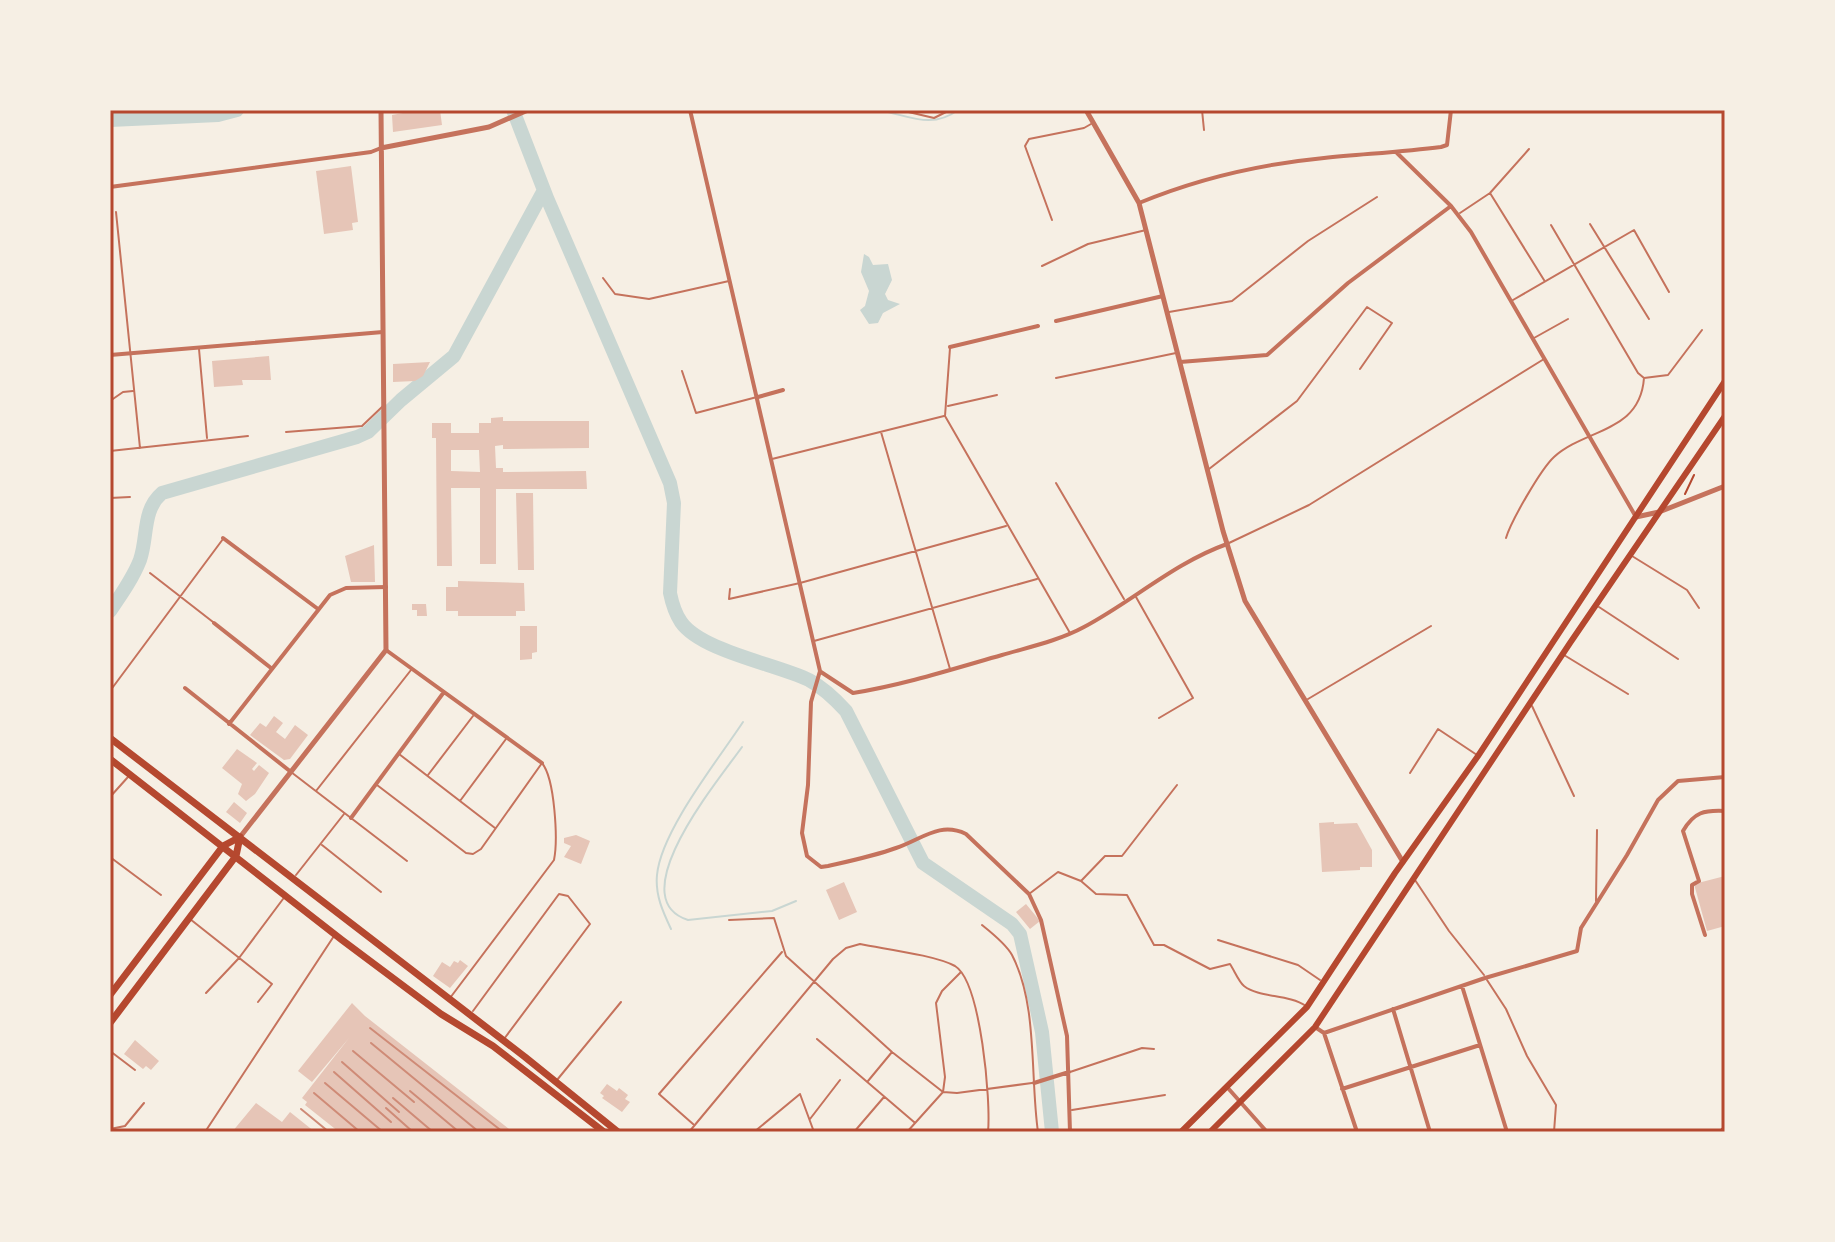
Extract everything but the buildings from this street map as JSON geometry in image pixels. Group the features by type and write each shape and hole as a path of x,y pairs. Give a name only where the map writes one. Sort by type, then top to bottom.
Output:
{"main road":[{"path":"1181,1132 1307,1007 1478,756 1725,381"},
{"path":"1210,1132 1315,1027 1725,416"},
{"path":"110,738 504,1040 618,1132"},
{"path":"110,759 335,934 441,1014 493,1046 604,1132"},
{"path":"110,995 223,846 240,837"},
{"path":"110,1023 236,856 240,837"},
{"path":"1403,862 1415,879"},
{"path":"1300,1014 1315,1027"}],"street":[{"path":"240,837 386,650 381,110"},
{"path":"690,110 814,641 819,674 811,702 808,785 802,819 807,856 821,867 898,848 943,828 966,834 1029,894 1048,946 1067,1036 1070,1132"},
{"path":"1086,110 1139,203 1227,544 1245,601 1403,862"},
{"path":"1139,203 1175,188 1261,168 1447,145 1451,110"},
{"path":"110,187 371,152 498,125 527,111"},
{"path":"1397,153 1459,214 1636,517 1659,512 1725,486"},
{"path":"1180,362 1267,355 1348,283 1451,206"},
{"path":"1056,321 1164,295"},
{"path":"950,347 1038,326"},
{"path":"110,355 383,332"},
{"path":"757,397 783,390"},
{"path":"223,538 318,609"},
{"path":"819,674 853,693 950,670 1070,634 1126,602 1192,558 1227,544"},
{"path":"229,724 318,609 336,591 386,587"},
{"path":"214,623 271,668"},
{"path":"386,650 542,763"},
{"path":"185,688 291,772"},
{"path":"351,818 444,692"},
{"path":"1324,1033 1485,978 1577,951 1581,928 1658,800 1678,781 1725,777"},
{"path":"1705,935 1692,894 1692,885 1699,881 1683,831 1692,816 1707,810 1725,811"},
{"path":"1462,986 1507,1132"},
{"path":"1393,1009 1430,1132"},
{"path":"1315,1027 1324,1033 1357,1132"},
{"path":"1342,1089 1480,1045"},
{"path":"1034,1083 1069,1072"},
{"path":"1227,1087 1267,1132"}],"lane":[{"path":"900,110 934,118 950,110"},
{"path":"1202,110 1204,130"},
{"path":"1052,220 1025,146 1029,139 1084,128 1093,123"},
{"path":"1459,214 1490,193 1529,149"},
{"path":"1490,193 1545,282"},
{"path":"1168,312 1232,301 1308,241 1377,197"},
{"path":"116,212 140,448"},
{"path":"1590,224 1649,319"},
{"path":"1551,225 1638,373 1644,378 1668,375 1702,330"},
{"path":"1042,266 1088,244 1147,230"},
{"path":"1512,301 1634,230 1669,292"},
{"path":"603,278 615,294 649,299 731,281"},
{"path":"1208,470 1297,401 1367,307 1392,323 1360,369"},
{"path":"1533,338 1568,319"},
{"path":"950,347 945,416 1070,634"},
{"path":"199,348 207,441"},
{"path":"1056,378 1178,353"},
{"path":"1227,544 1309,505 1545,358"},
{"path":"682,371 696,413 757,397"},
{"path":"1506,538 1511,522 1554,457 1624,418 1636,407 1644,378"},
{"path":"110,401 123,392 134,391"},
{"path":"947,406 997,395"},
{"path":"286,432 362,426 384,405"},
{"path":"772,459 945,416"},
{"path":"881,432 950,670"},
{"path":"110,451 248,436"},
{"path":"1056,483 1126,602"},
{"path":"110,498 130,497"},
{"path":"730,589 729,599 800,583 1008,526"},
{"path":"110,691 223,538"},
{"path":"1630,554 1687,590 1699,608"},
{"path":"150,573 214,623"},
{"path":"814,641 1039,578"},
{"path":"1135,596 1193,698 1159,718"},
{"path":"1596,605 1678,659"},
{"path":"1305,701 1431,626"},
{"path":"1563,654 1628,694"},
{"path":"316,791 412,669"},
{"path":"1530,703 1574,796"},
{"path":"428,776 474,714"},
{"path":"1410,773 1438,729 1478,756"},
{"path":"460,801 507,738"},
{"path":"399,754 496,829"},
{"path":"110,797 141,761"},
{"path":"376,784 466,853 473,854 481,849 542,763 549,774 556,844 554,860 450,999"},
{"path":"291,772 407,861"},
{"path":"1081,881 1105,856 1122,856 1177,785"},
{"path":"294,878 345,813"},
{"path":"1596,905 1597,830"},
{"path":"321,844 381,892"},
{"path":"110,857 161,895"},
{"path":"1029,894 1058,872 1081,881 1096,894 1127,895 1154,945 1164,945 1210,969 1230,964 1245,986 1294,998 1307,1007"},
{"path":"1415,879 1506,1009 1527,1056 1556,1105 1554,1132"},
{"path":"471,1015 559,894 568,896 590,924 504,1040"},
{"path":"206,993 239,958 286,895"},
{"path":"189,918 272,984 258,1002"},
{"path":"729,920 774,918 783,951 892,1052 943,1092 988,1090 1034,1083"},
{"path":"982,925 1011,953 1020,977 1027,1010 1038,1132"},
{"path":"205,1132 335,934"},
{"path":"1218,940 1298,965 1324,983"},
{"path":"689,1132 833,959 846,948 860,944 943,962 962,971 975,1004 988,1090 988,1132"},
{"path":"694,1125 659,1094 783,951"},
{"path":"907,1132 943,1092 945,1077 936,1003 942,991 962,971"},
{"path":"556,1081 621,1002"},
{"path":"817,1039 915,1123"},
{"path":"1069,1072 1142,1048 1154,1049"},
{"path":"110,1051 135,1070"},
{"path":"867,1082 892,1052"},
{"path":"809,1120 840,1080"},
{"path":"754,1132 800,1094 814,1132"},
{"path":"1070,1110 1165,1095"},
{"path":"854,1132 884,1097"},
{"path":"110,1129 125,1126 144,1103"}],"path":[{"path":"1719,1132 1725,1126"}],"shaded area":[{"path":"864,254 873,265 888,264 892,280 885,294 888,300 900,304 883,313 878,323 869,324 860,310 865,306 869,291 861,272"}],"waterway":[{"path":"110,120 218,115 237,110"},
{"path":"513,110 547,198 670,483 674,503 670,593 677,615 691,632 705,641 809,680 833,698 846,711 923,863 1012,924 1020,934 1042,1032 1052,1132"},
{"path":"878,110 929,120 948,116 958,110"},
{"path":"110,611 137,567 151,507 162,493 368,432 454,356 544,190"},
{"path":"671,929 657,889 661,857 679,817 743,722"},
{"path":"742,747 681,836 669,864 664,888 670,907 688,920 772,911 796,901"}],"railway":[{"path":"370,1028 503,1132"},
{"path":"371,1043 479,1132"},
{"path":"353,1051 414,1102"},
{"path":"342,1062 399,1112"},
{"path":"334,1072 391,1122"},
{"path":"325,1083 383,1132"},
{"path":"410,1091 459,1132"},
{"path":"314,1093 360,1132"},
{"path":"393,1098 433,1132"},
{"path":"386,1108 413,1132"},
{"path":"301,1109 329,1132"}]}
